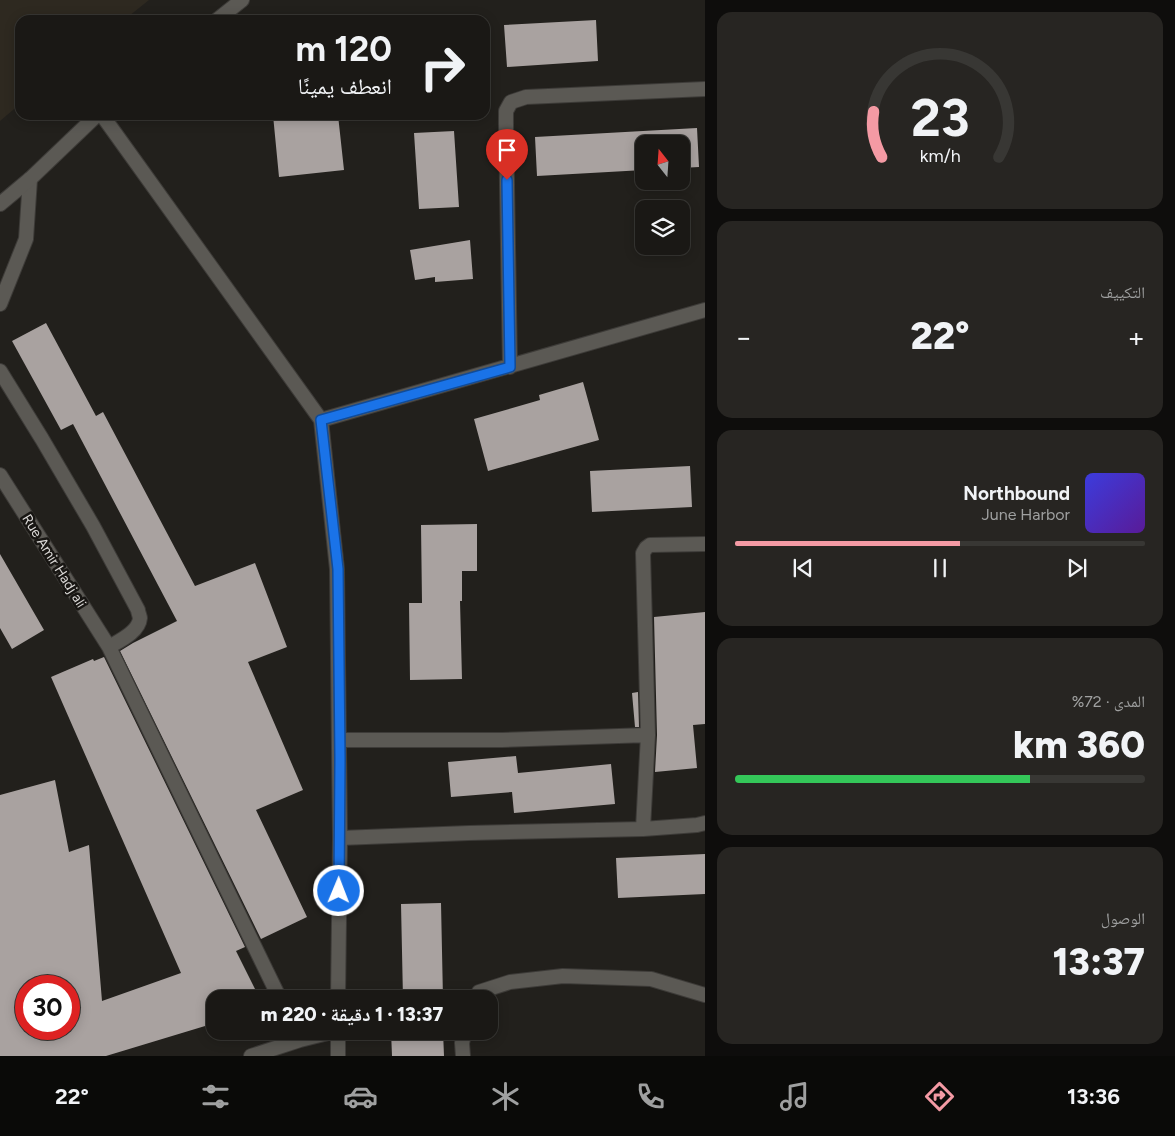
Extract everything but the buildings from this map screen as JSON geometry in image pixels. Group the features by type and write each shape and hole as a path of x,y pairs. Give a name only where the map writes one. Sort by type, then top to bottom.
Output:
{"street":[{"path":"223,15 242,0"},
{"path":"510,367 506,111 511,102 526,97 705,89"},
{"path":"0,204 30,179 92,120"},
{"path":"106,120 321,420 338,569 340,740 338,990"},
{"path":"0,304 26,239 30,179"},
{"path":"321,420 705,310"},
{"path":"0,372 93,526 138,610 140,618 133,632 109,647"},
{"name":"Rue Amir Hadj ali","path":"0,475 109,647 276,990"},
{"path":"642,829 648,735 643,553 650,545 705,544"},
{"path":"340,740 502,740 648,735"},
{"path":"340,838 642,829 705,823"},
{"path":"485,990 510,982 563,976 651,979 705,995"},
{"path":"251,1056 289,1040"},
{"path":"337,1040 338,1056"},
{"path":"463,1040 463,1056"}],"shaded area":[{"path":"0,0 149,0 130,15 15,15 15,108 0,121"}],"route":[{"path":"339,891 338,569 321,420 510,367 507,180"}]}
